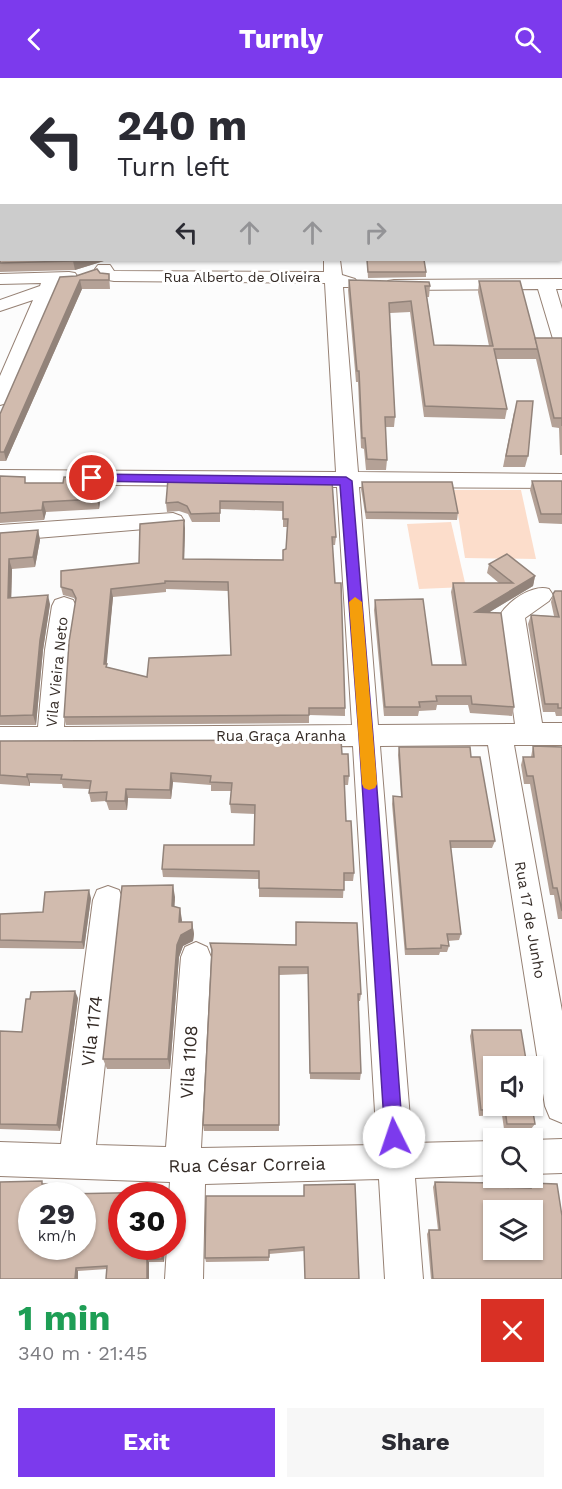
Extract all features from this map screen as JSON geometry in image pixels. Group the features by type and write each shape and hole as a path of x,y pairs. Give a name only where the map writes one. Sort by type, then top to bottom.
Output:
{"street":[{"path":"32,278 38,261"},
{"path":"0,306 51,283 117,263"},
{"name":"Rua Alberto de Oliveira","path":"117,263 108,275 332,269 346,283 373,285 554,284"},
{"path":"332,269 404,1279"},
{"path":"0,279 32,278 51,283"},
{"path":"0,399 51,283"},
{"path":"554,284 562,339"},
{"path":"0,477 562,481"},
{"path":"0,534 179,521"},
{"path":"530,734 512,615 541,595"},
{"name":"Vila Vieira Neto","path":"50,737 57,650 64,606"},
{"name":"Rua 17 de Junho","path":"499,734 562,1106"},
{"name":"Rua Graça Aranha","path":"0,738 562,734"},
{"name":"Vila 1174","path":"76,1163 108,900"},
{"name":"Vila 1108","path":"184,1279 185,1167 196,957"},
{"path":"543,1157 562,1156"},
{"name":"Rua César Correia","path":"0,1159 185,1167 483,1158"}],"shaded area":[{"path":"454,490 521,490 536,559 465,558"},
{"path":"451,522 466,587 419,589 407,524"}],"building":[{"path":"0,261 73,261 0,263"},
{"path":"367,261 424,261 426,272 368,272"},
{"path":"97,269 100,273 109,274 109,280 80,280 4,452 0,452 0,414 60,277 76,276"},
{"path":"349,280 429,282 430,286 425,286 434,345 493,346 479,281 520,281 538,349 494,349 507,409 425,406 411,301 389,303 395,417 385,417 387,460 367,459 365,438 362,438 359,371 357,371"},
{"path":"535,338 562,338 562,418 554,418"},
{"path":"517,401 533,401 528,456 506,456"},
{"path":"0,476 25,477 25,483 63,483 64,477 100,479 97,499 43,502 42,510 0,513"},
{"path":"168,479 332,481 336,537 332,537 335,583 341,583 345,708 309,708 309,715 64,717 69,642 76,598 72,590 61,587 61,571 139,563 140,524 184,520 183,559 283,560 288,519 283,519 283,502 220,501 220,513 191,514 187,506 178,502 166,503","holes":["165,581 228,582 231,655 149,658 147,677 106,667 107,664 104,664 111,589 165,583"]},
{"path":"532,481 562,481 562,514 541,514"},
{"path":"362,482 452,482 458,513 366,512"},
{"path":"38,530 33,557 9,559 8,598 48,595 40,640 33,715 0,716 0,533"},
{"path":"507,554 535,576 475,612 501,613 514,707 472,704 471,696 436,696 437,701 419,702 420,707 385,707 375,600 423,599 432,665 466,665 453,583 513,583 489,564"},
{"path":"555,591 562,591 562,708 558,708 558,704 545,704 531,615 559,617 553,594"},
{"path":"341,740 342,754 348,754 349,776 344,776 346,821 351,821 354,873 344,873 344,890 259,888 259,871 162,869 164,845 254,845 255,805 230,804 232,783 210,782 211,776 171,773 170,790 126,789 125,801 106,801 107,792 89,793 91,781 61,779 62,775 27,774 27,777 0,775 0,741"},
{"path":"533,746 562,747 562,911 557,888 553,888 533,776 527,776 523,757 534,757"},
{"path":"399,747 470,747 471,757 480,757 495,841 450,841 461,934 447,934 449,946 441,945 441,948 406,949 393,796 402,797"},
{"path":"173,885 172,906 180,908 179,922 192,922 192,929 181,935 177,945 168,1059 103,1059 122,886"},
{"path":"89,890 82,942 0,940 0,914 43,912 45,892"},
{"path":"296,922 357,923 361,994 358,994 361,1073 310,1073 308,967 279,967 279,1125 203,1125 212,950 210,943 296,945"},
{"path":"75,991 57,1125 0,1124 0,1031 22,1032 26,999 30,999 31,992"},
{"path":"472,1030 521,1030 525,1056 483,1056 483,1110 481,1110"},
{"path":"506,1116 534,1116 535,1124 507,1124"},
{"path":"42,1181 18,1182 18,1260 96,1260 96,1193 108,1193 108,1260 147,1260 147,1279 106,1279 107,1266 76,1268 75,1279 0,1279 0,1182"},
{"path":"435,1182 483,1183 483,1188 543,1188 543,1183 557,1184 562,1216 562,1279 433,1279 429,1230 440,1230"},
{"path":"355,1184 359,1279 305,1279 304,1247 269,1250 269,1257 205,1258 206,1196 304,1196 304,1185"}],"slow traffic":[{"path":"355,602 369,784"}],"route":[{"path":"92,478 346,481 394,1137"}]}
